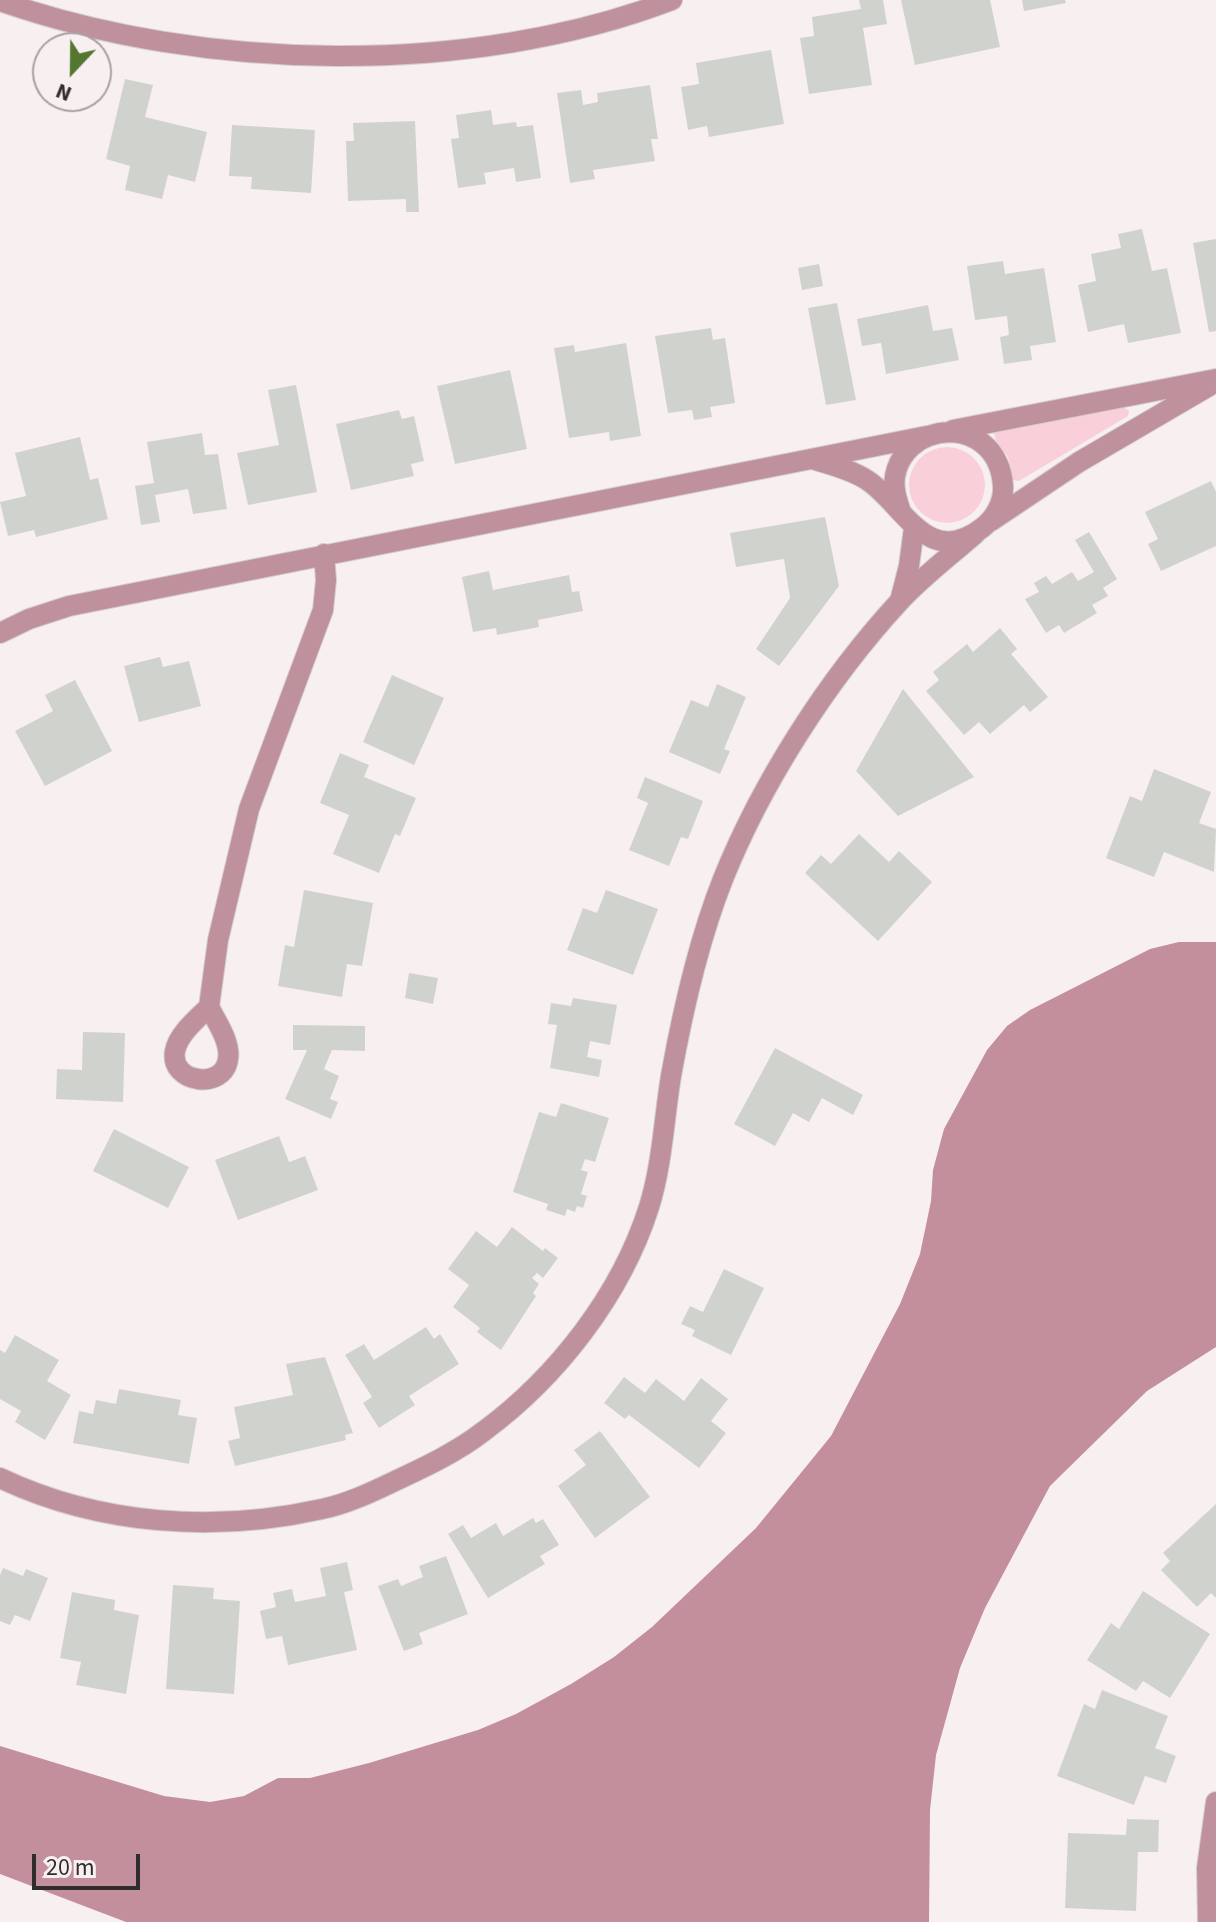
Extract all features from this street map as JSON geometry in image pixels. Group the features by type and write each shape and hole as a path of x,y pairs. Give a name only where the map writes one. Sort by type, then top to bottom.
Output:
{"street":[{"path":"0,1 110,31 196,46 322,56 416,53 501,44 583,28 672,0"},
{"path":"0,633 29,619 69,606 1216,381"},
{"path":"0,1478 82,1509 140,1519 212,1523 273,1518 325,1509 368,1494 432,1464 481,1434 521,1402 601,1308 627,1260 649,1207 683,1014 699,949 723,879 753,813 800,732 900,601 982,529 1079,462 1216,381"},
{"path":"810,459 865,479 885,494 907,520 928,536 944,540 960,539 982,529 998,509 1003,491 1001,473 994,455 964,434 936,434 912,446 900,460 895,477 895,495 907,520 909,566 900,601"},
{"path":"209,1007 218,940 249,809 323,610 326,580 324,554"},
{"path":"1208,1922 1207,1868 1216,1802"}],"shaded area":[{"path":"1124,407 1129,411 1128,416 1019,481 1012,480 1008,457 994,433"},
{"path":"947,447 961,450 974,458 982,471 985,485 982,499 974,512 961,520 947,523 933,520 920,512 912,499 909,485 912,471 920,458 933,450"},
{"path":"1179,942 1216,942 1216,1347 1147,1391 1050,1486 985,1608 960,1668 936,1755 930,1810 929,1922 126,1922 0,1874 0,1746 164,1796 210,1802 244,1796 278,1778 310,1778 478,1730 516,1714 571,1684 614,1657 652,1627 756,1528 831,1436 900,1304 920,1254 931,1201 933,1170 944,1129 987,1050 1007,1026 1030,1010 1150,949"}],"building":[{"path":"859,0 883,0 887,24 863,28 872,85 809,94 800,38 814,36 812,17 861,9"},
{"path":"901,0 990,0 1000,47 915,65"},
{"path":"1022,0 1065,0 1066,3 1024,11"},
{"path":"771,50 784,124 709,137 707,126 688,130 681,87 699,84 696,63"},
{"path":"125,79 153,85 145,117 207,132 195,182 168,175 162,199 125,190 130,166 106,159"},
{"path":"650,85 658,139 651,139 655,161 593,170 595,179 570,183 557,93 581,90 583,105 598,102 597,93"},
{"path":"491,110 493,125 516,122 517,127 533,125 541,178 516,182 514,168 484,173 486,184 458,188 451,139 459,138 456,115"},
{"path":"415,121 419,212 406,212 406,199 348,201 346,141 354,141 353,123"},
{"path":"232,125 315,130 311,193 251,189 252,177 229,176"},
{"path":"1142,229 1152,271 1167,268 1181,333 1128,343 1124,324 1088,332 1078,285 1096,281 1091,254 1121,248 1118,234"},
{"path":"1216,239 1216,331 1209,332 1193,243"},
{"path":"1003,261 1005,274 1044,268 1056,342 1030,346 1032,360 1004,364 1000,337 1009,335 1007,316 975,320 967,266"},
{"path":"819,264 823,286 802,290 798,268"},
{"path":"837,303 856,400 826,405 808,308"},
{"path":"928,305 933,331 952,328 959,360 886,374 881,343 862,346 857,319"},
{"path":"711,328 713,340 725,338 735,403 710,407 712,417 694,420 692,410 668,413 655,336"},
{"path":"626,343 641,436 610,441 609,432 569,438 554,348 574,345 575,352"},
{"path":"510,370 527,449 455,464 437,386"},
{"path":"296,385 317,492 248,505 237,453 279,445 268,390"},
{"path":"399,410 402,419 414,416 424,461 411,464 414,476 351,490 336,424"},
{"path":"202,433 205,455 218,454 227,509 193,514 188,489 155,495 160,522 141,525 135,486 154,483 147,442"},
{"path":"80,437 90,480 98,478 108,519 36,537 34,530 8,536 0,502 26,496 15,453"},
{"path":"1211,481 1216,492 1216,546 1161,571 1148,544 1158,539 1145,512"},
{"path":"825,517 839,586 779,666 756,649 790,598 784,559 736,567 730,533"},
{"path":"1089,532 1117,579 1103,588 1108,596 1092,605 1097,613 1064,633 1059,625 1046,633 1025,599 1039,592 1034,583 1046,576 1052,584 1072,572 1078,581 1094,572 1075,540"},
{"path":"489,571 493,590 569,575 572,592 579,591 583,611 538,620 539,627 497,635 496,628 473,632 462,577"},
{"path":"1000,628 1017,649 1011,654 1048,697 1030,712 1024,705 990,734 979,722 964,735 926,691 939,680 933,672 967,644 973,652"},
{"path":"160,657 163,667 189,661 201,706 139,722 124,666"},
{"path":"392,675 444,698 414,765 363,742"},
{"path":"75,680 112,751 45,786 15,731 53,711 45,695"},
{"path":"717,684 746,697 724,749 730,751 720,774 669,752 691,700 708,707"},
{"path":"903,689 974,777 898,816 856,771"},
{"path":"340,753 369,765 364,777 416,798 400,836 395,834 379,873 333,854 349,815 320,803"},
{"path":"1154,769 1211,792 1199,823 1216,829 1214,872 1164,852 1154,877 1106,858 1130,796 1142,801"},
{"path":"645,777 703,801 688,839 681,837 669,866 629,850 648,803 637,798"},
{"path":"859,834 889,862 899,851 932,882 878,941 805,873 821,855 831,864"},
{"path":"304,890 373,903 362,966 347,964 342,997 278,986 285,945 294,947"},
{"path":"606,890 658,909 633,975 567,950 583,908 597,913"},
{"path":"409,973 438,978 433,1004 405,998"},
{"path":"573,998 617,1005 610,1045 590,1041 587,1057 602,1060 599,1077 550,1068 557,1025 548,1024 551,1003 571,1006"},
{"path":"293,1025 365,1026 365,1051 332,1050 324,1069 339,1076 330,1099 338,1102 331,1119 285,1099 307,1050 293,1050"},
{"path":"83,1032 125,1033 123,1102 56,1099 57,1069 82,1070"},
{"path":"775,1048 863,1095 853,1115 822,1098 809,1122 793,1113 775,1146 734,1124"},
{"path":"561,1103 609,1118 595,1162 585,1159 581,1170 588,1172 581,1194 587,1196 583,1208 577,1206 575,1212 567,1209 565,1216 546,1210 548,1204 513,1192 539,1112 556,1117"},
{"path":"114,1129 189,1167 168,1208 93,1171"},
{"path":"279,1136 289,1162 305,1156 318,1190 238,1220 215,1160"},
{"path":"512,1227 543,1251 545,1248 558,1258 543,1278 537,1273 532,1278 539,1284 533,1293 536,1296 501,1350 477,1332 480,1328 453,1307 469,1285 448,1269 476,1231 497,1247"},
{"path":"724,1269 764,1288 731,1355 692,1336 695,1330 681,1324 690,1306 703,1312"},
{"path":"426,1327 434,1339 440,1334 459,1364 409,1396 415,1405 379,1428 363,1403 372,1397 345,1355 364,1344 374,1360"},
{"path":"15,1335 59,1360 47,1381 71,1395 45,1440 15,1422 21,1411 0,1399 0,1350 5,1353"},
{"path":"325,1357 353,1433 345,1435 346,1440 235,1466 228,1441 240,1438 234,1407 293,1395 286,1364"},
{"path":"624,1377 645,1393 656,1379 684,1401 701,1378 728,1399 711,1421 726,1433 699,1468 629,1415 625,1419 604,1403"},
{"path":"119,1389 181,1400 178,1415 197,1418 189,1464 73,1443 79,1411 93,1414 96,1400 116,1404"},
{"path":"600,1431 650,1497 595,1538 558,1486 586,1465 574,1450"},
{"path":"1216,1504 1216,1598 1211,1593 1197,1607 1161,1570 1170,1561 1163,1553"},
{"path":"533,1518 536,1523 543,1519 559,1545 540,1556 545,1564 488,1598 448,1534 463,1525 471,1538 496,1523 503,1536"},
{"path":"446,1556 468,1614 419,1633 423,1644 404,1651 378,1586 398,1579 401,1586 423,1577 419,1566"},
{"path":"347,1562 353,1590 344,1592 357,1650 288,1665 282,1636 266,1639 260,1611 276,1607 273,1593 292,1589 295,1602 326,1596 320,1568"},
{"path":"3,1568 23,1576 26,1569 48,1578 30,1621 15,1615 10,1625 0,1621 0,1575"},
{"path":"173,1585 214,1588 213,1599 240,1601 234,1694 166,1689"},
{"path":"1143,1591 1210,1634 1170,1698 1143,1681 1136,1691 1087,1660 1111,1623 1119,1629"},
{"path":"72,1592 115,1600 114,1610 139,1615 126,1694 76,1685 81,1662 60,1658"},
{"path":"1102,1690 1168,1716 1155,1748 1176,1756 1166,1783 1145,1776 1134,1805 1057,1776 1084,1704 1095,1709"},
{"path":"1127,1819 1159,1820 1158,1852 1138,1852 1136,1911 1065,1908 1068,1833 1126,1835"}]}
